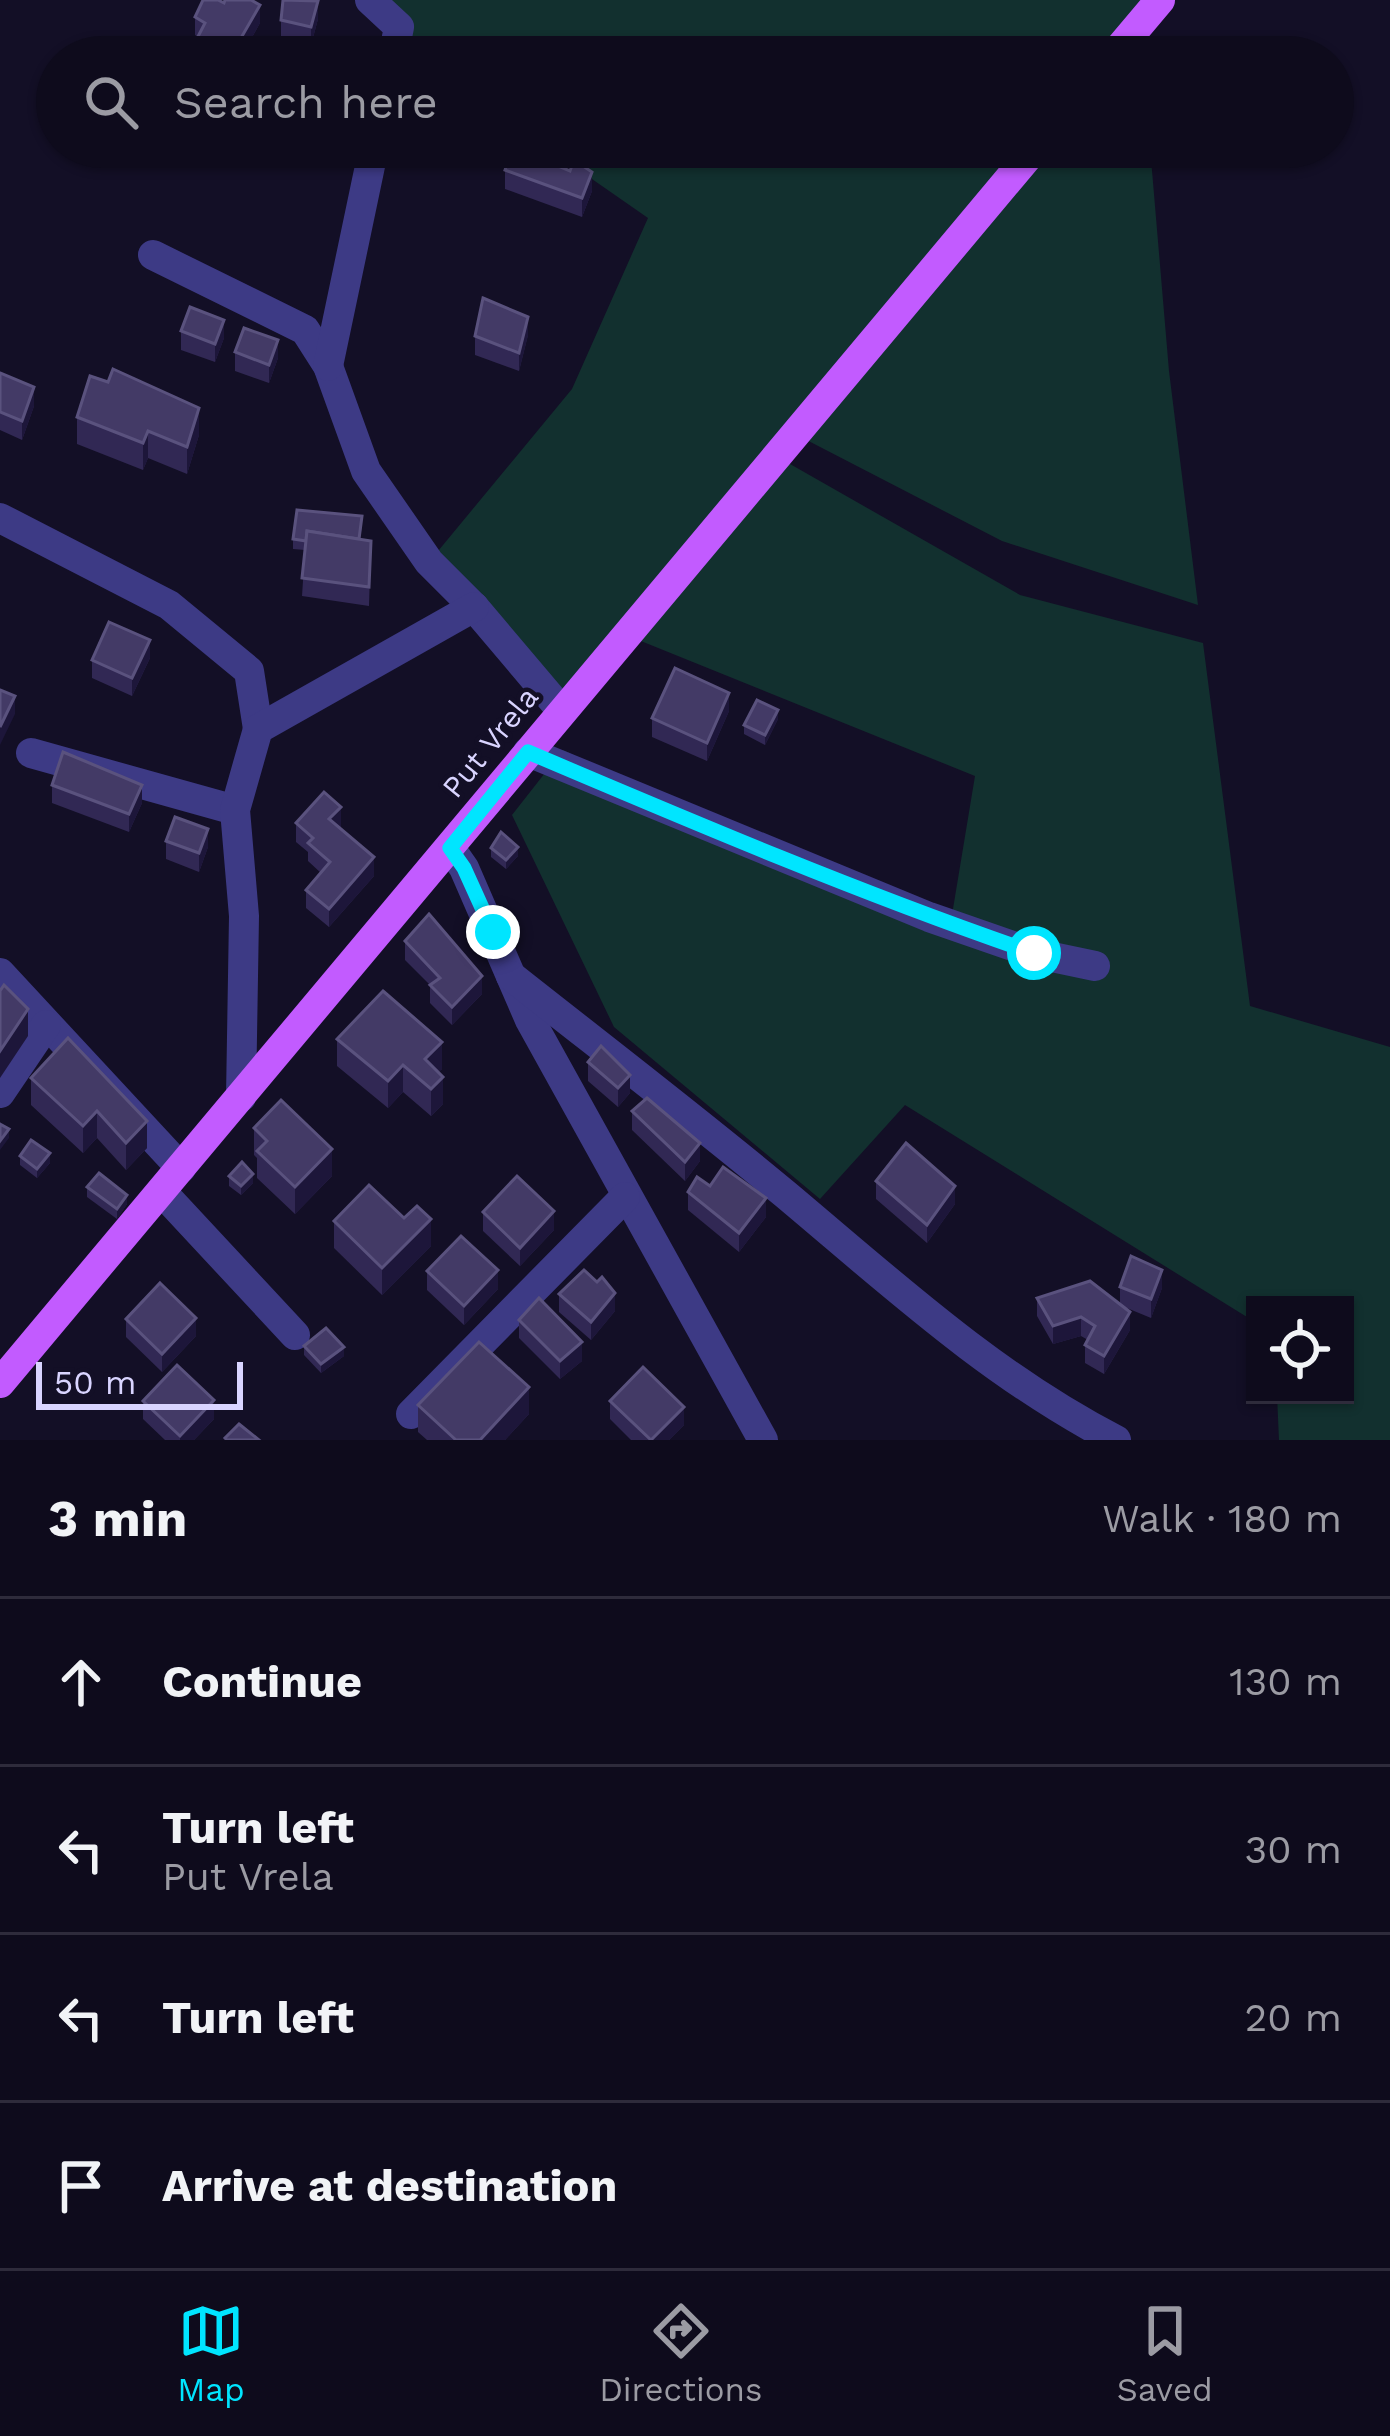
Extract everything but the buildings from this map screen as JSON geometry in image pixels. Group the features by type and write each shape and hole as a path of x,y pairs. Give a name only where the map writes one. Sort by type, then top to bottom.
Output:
{"main road":[{"path":"1130,36 1160,0"},
{"name":"Put Vrela","path":"0,1383 1018,168"}],"street":[{"path":"370,0 392,36"},
{"path":"328,366 370,168"},
{"path":"153,255 305,330 328,366 365,471 429,562 562,711"},
{"path":"0,518 170,605 249,671 258,729 235,810 244,916 241,1097"},
{"path":"258,729 474,608"},
{"path":"528,752 929,917 1034,953 1095,965"},
{"path":"31,753 235,810"},
{"path":"450,848 464,868 530,1020 763,1440"},
{"path":"0,973 295,1335"},
{"path":"512,976 945,1328 1064,1413 1116,1440"},
{"path":"0,1093 46,1025"},
{"path":"411,1414 625,1197"}],"green space":[{"path":"372,0 1160,0 1139,24 1140,36 388,36 389,16"},
{"path":"575,168 1152,168 1169,371 1198,605 1002,541 795,434 776,456 1020,595 1203,643 1250,1006 1390,1047 1390,1440 1279,1440 1277,1404 1354,1404 1354,1296 1246,1296 1246,1316 905,1105 820,1199 614,1027 512,815 563,750 949,933 975,776 626,635 562,711 429,562 572,389 648,218"}],"route":[{"path":"493,932 450,848 528,752 929,917 1034,953"}]}
